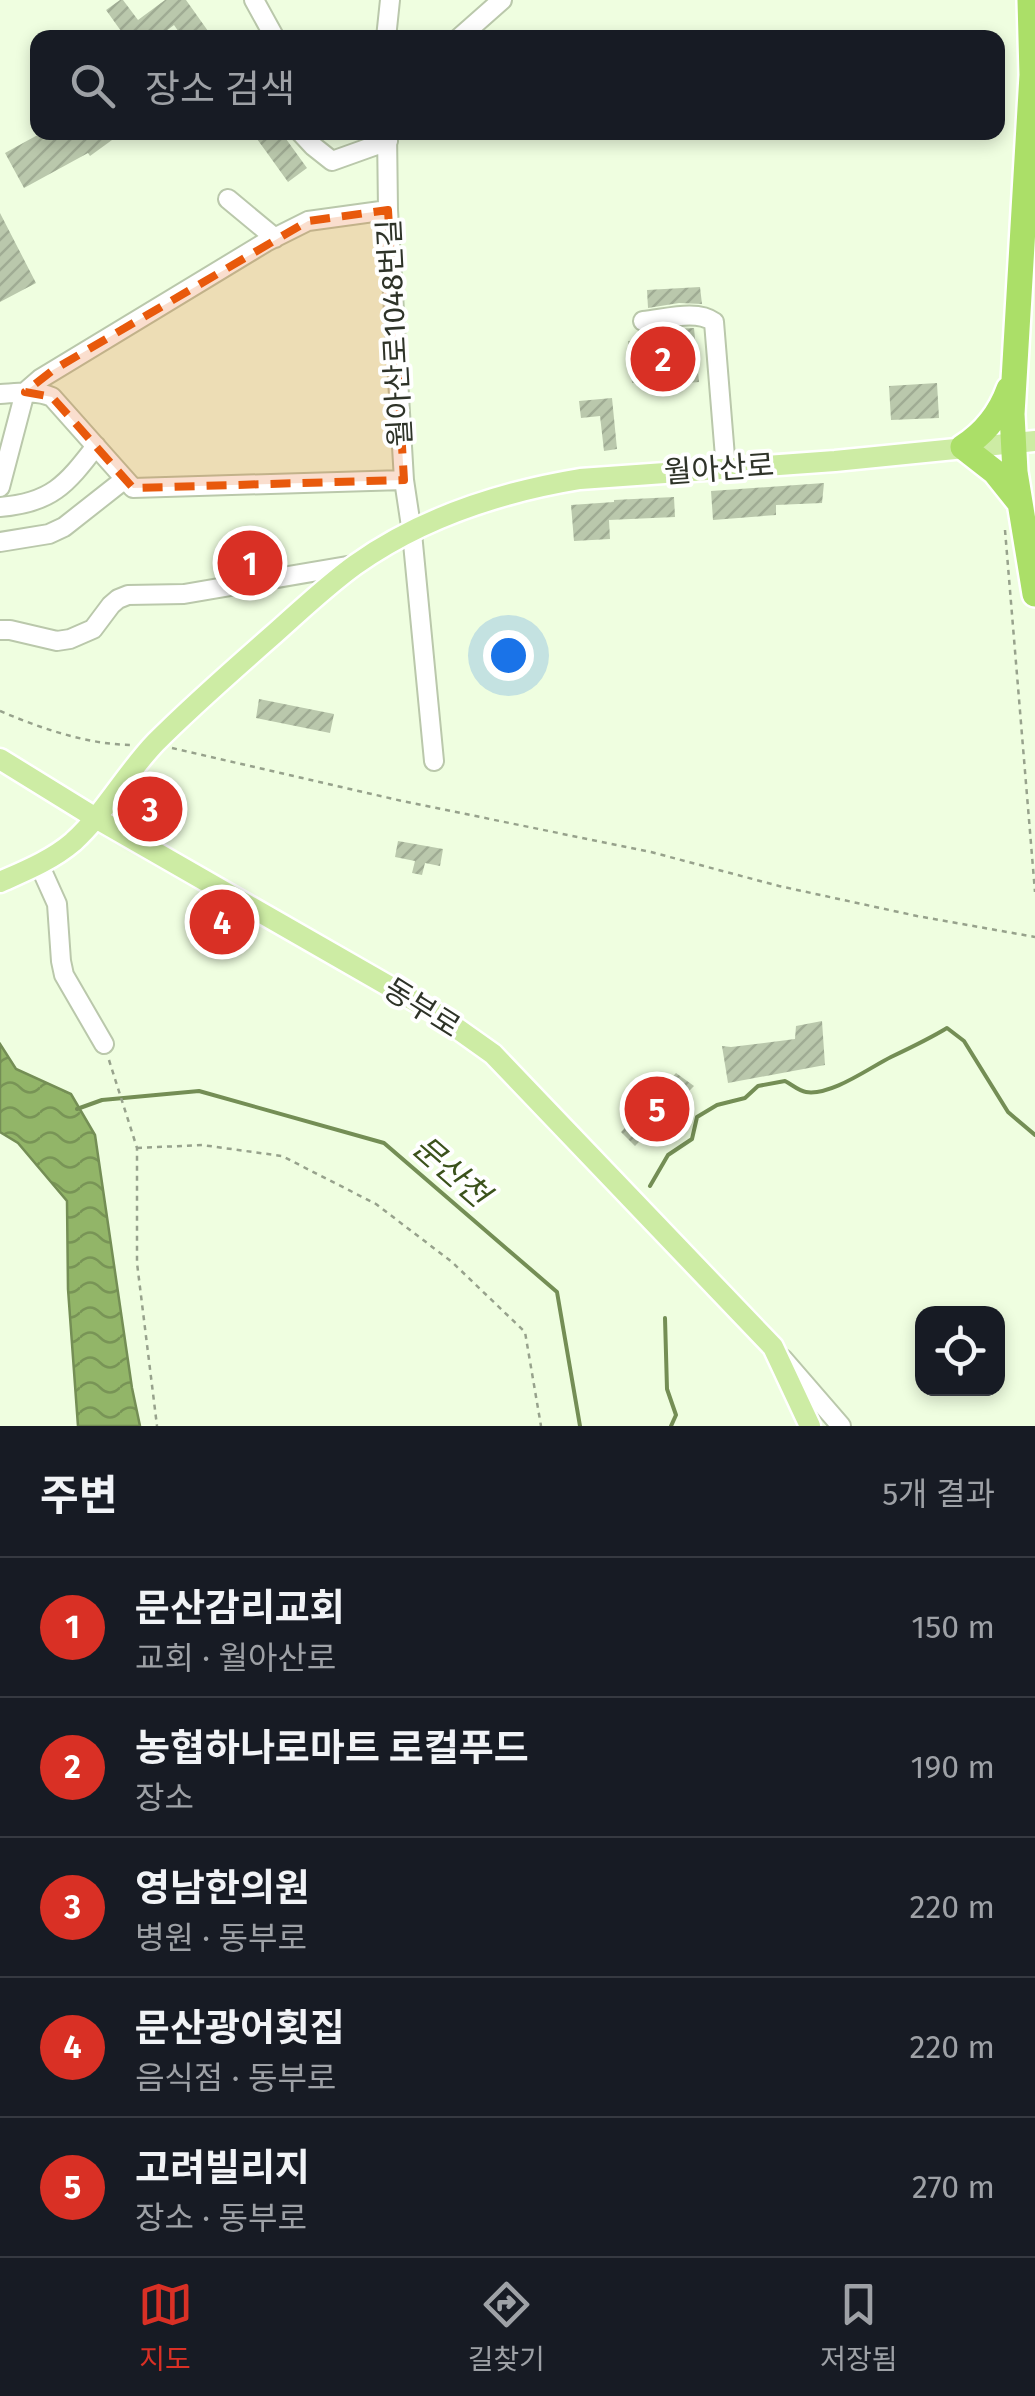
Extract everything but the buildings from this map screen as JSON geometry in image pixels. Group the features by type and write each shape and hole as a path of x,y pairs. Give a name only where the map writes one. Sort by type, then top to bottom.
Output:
{"highway":[{"path":"1012,509 1024,442 1012,414 1032,75 1030,0"},
{"path":"1014,370 1001,408 986,428 963,447 995,472 1012,509 1035,594"}],"main road":[{"name":"월아산로","path":"0,882 40,864 72,842 154,744 252,652 356,564 464,509 580,479 835,461 1024,442"},
{"name":"동부로","path":"0,759 434,1012 493,1054 773,1347 810,1426"}],"street":[{"path":"254,0 271,30"},
{"path":"387,30 390,0"},
{"path":"467,30 502,0"},
{"path":"307,140 332,160 378,140"},
{"name":"월아산로1048번길","path":"387,140 404,480 412,533"},
{"path":"228,199 275,238"},
{"path":"0,487 25,392 53,370 308,221 388,210"},
{"path":"644,321 698,315 714,322 726,469"},
{"path":"0,394 25,392 52,397 133,488 404,480"},
{"path":"0,507 18,506 51,494 69,482 96,446"},
{"path":"0,542 48,534 64,527 125,480"},
{"path":"412,533 434,761"},
{"path":"0,630 70,639 93,629 111,604 128,596 184,594 356,564"},
{"path":"40,864 57,904 64,975 104,1044"},
{"name":"동부로","path":"773,1347 842,1426"}],"path":[{"path":"1012,509 1035,892"},
{"path":"0,711 91,740 124,746 154,744 402,801 651,852 779,886 1035,937"},
{"path":"104,1044 137,1148 136,1264 156,1426"},
{"path":"137,1148 202,1145 282,1156 376,1204 452,1262 525,1332 542,1426"}],"highlighted area":[{"path":"388,210 404,480 133,488 52,397 25,392 53,370 308,221"}],"water":[{"path":"0,1044 16,1069 71,1094 95,1135 140,1426 78,1426 68,1289 67,1201 18,1143 0,1132"}],"waterway":[{"path":"650,1186 668,1155 692,1139 697,1117 717,1105 745,1098 758,1086 785,1081 806,1092 827,1090 947,1028 964,1041 1008,1112 1035,1135"},
{"name":"문산천","path":"77,1109 102,1100 199,1091 384,1143 557,1292 580,1426"},
{"path":"665,1318 667,1389 676,1415 671,1426"}],"place":[{"name":"농협하나로마트 로컬푸드","path":"663,359"},
{"name":"문산감리교회","path":"250,563"},
{"name":"영남한의원","path":"150,809"},
{"name":"문산광어횟집","path":"222,922"},
{"name":"고려빌리지","path":"657,1109"}]}
